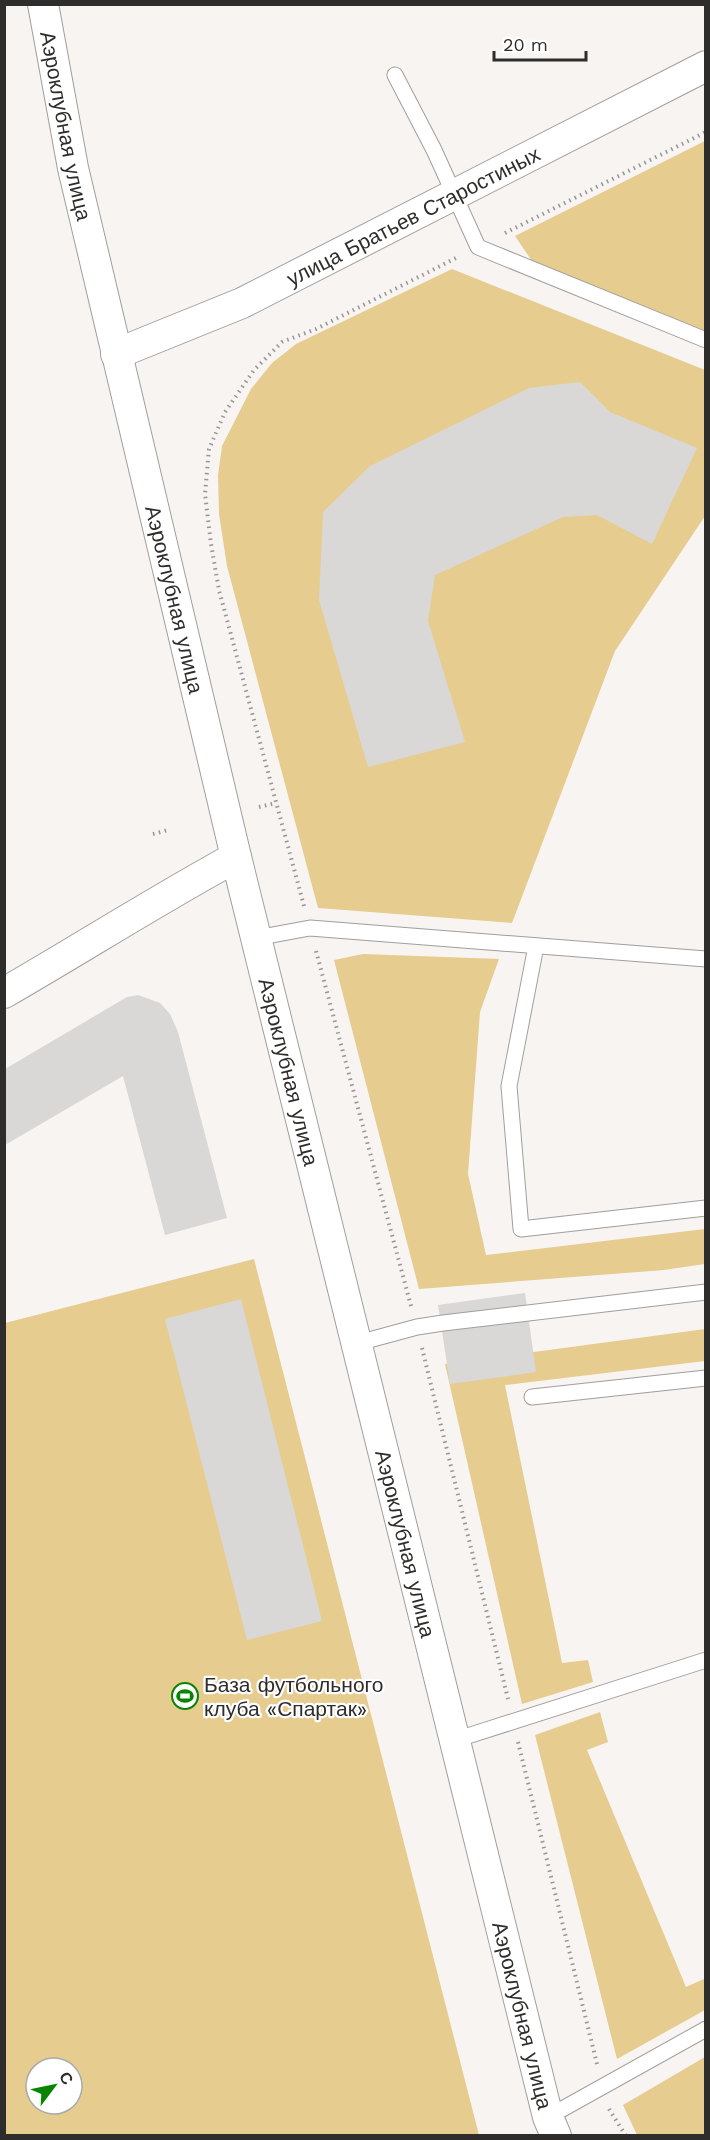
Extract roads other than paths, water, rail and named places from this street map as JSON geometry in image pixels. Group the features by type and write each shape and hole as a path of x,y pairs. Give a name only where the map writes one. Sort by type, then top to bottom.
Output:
{"street":[{"name":"Аэроклубная улица","path":"43,4 73,168 236,857 552,2126"},
{"name":"улица Братьев Старостиных","path":"116,354 242,303 705,66"},
{"path":"4,993 167,895 236,857"}],"lane":[{"path":"395,75 455,195 478,247 705,340"},
{"path":"256,938 310,928 705,959"},
{"path":"537,946 509,1086 521,1228 705,1208"},
{"path":"358,1343 417,1327 705,1292"},
{"path":"532,1397 705,1378"},
{"path":"455,1740 705,1659"},
{"path":"552,2126 705,2029"}],"place":[{"name":"База футбольного клуба «Спартак»","path":"185,1696"}]}
